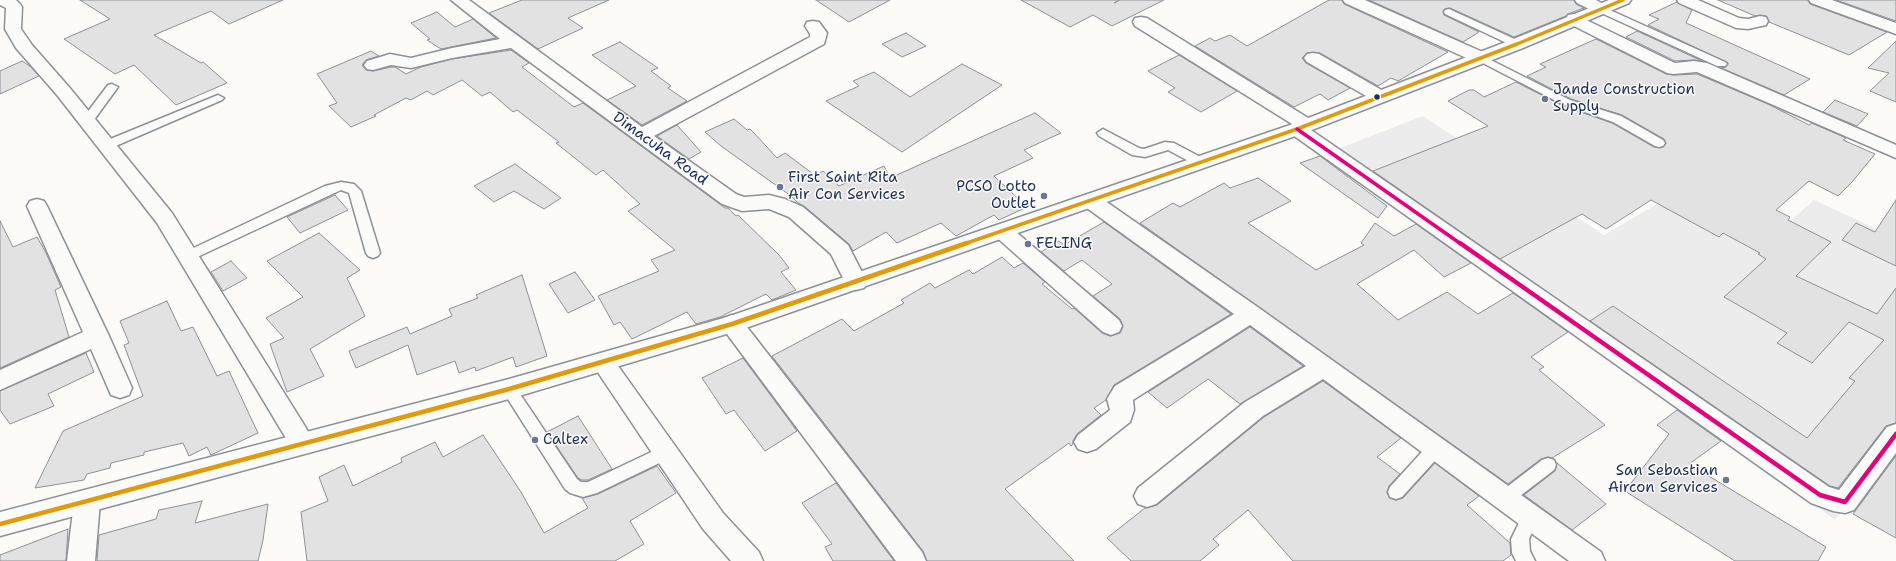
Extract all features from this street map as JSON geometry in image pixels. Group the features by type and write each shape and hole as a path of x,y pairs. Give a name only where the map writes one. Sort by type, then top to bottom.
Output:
{"street":[{"path":"3,0 14,7 13,29 18,40 87,121 166,218 302,444"},
{"path":"1351,0 1479,57"},
{"path":"0,524 509,390 732,324 1202,163 1301,127 1479,57 1517,44 1586,9 1623,0"},
{"path":"1685,0 1736,23 1748,24 1760,21"},
{"path":"1817,0 1896,29"},
{"name":"Dimacuha Road","path":"468,2 514,42 729,199 742,204 769,202 778,204 796,212 813,225 840,250 856,282"},
{"path":"1586,9 1664,65 1673,69 1694,66 1701,67 1896,152"},
{"path":"1141,22 1301,127 1820,495 1833,500 1845,502 1896,434"},
{"path":"641,135 818,40 819,33 813,26"},
{"path":"373,65 390,59 411,63 452,53 514,42"},
{"path":"1313,58 1378,96"},
{"path":"1091,201 1251,314 1591,561"},
{"path":"37,206 120,388"},
{"path":"1002,231 1111,326"},
{"path":"1087,442 1121,415 1122,410 1119,399 1124,393 1251,314"},
{"path":"732,324 912,561"},
{"path":"0,381 97,336"},
{"path":"603,362 713,521 749,561"},
{"path":"1147,496 1254,409 1324,367"},
{"path":"81,561 87,502"}],"lane":[{"path":"1586,9 1721,64"},
{"path":"1449,12 1517,44"},
{"path":"1479,57 1566,102 1617,119 1659,143"},
{"path":"87,121 112,87"},
{"path":"107,146 218,98"},
{"path":"1103,132 1136,152 1145,153 1165,146 1170,146 1202,163"},
{"path":"188,256 330,189 341,186 349,186 355,191 373,253"},
{"path":"509,390 571,484 576,488 583,490 591,488 666,452"},
{"path":"1396,492 1436,448"},
{"path":"1505,498 1548,465"},
{"path":"1526,561 1521,553 1520,539 1531,516"}],"shaded area":[{"path":"1423,116 1604,235 1695,182 1779,231 1814,200 1896,238 1896,432 1835,520 1505,274 1335,150"}],"building":[{"path":"80,0 283,0 229,24 211,11 154,35 201,63 203,62 227,83 176,105 134,65 115,74 64,39 110,19"},
{"path":"522,0 609,0 568,18 583,28 538,49 489,13"},
{"path":"816,0 890,0 849,22"},
{"path":"1021,0 1119,0 1114,3 1120,0 1164,0 1112,26 1093,15 1070,27"},
{"path":"1329,0 1342,0 1344,4 1448,52 1398,81 1391,78 1378,86 1320,53 1307,53 1302,58 1306,63 1350,88 1328,100 1320,94 1294,107 1195,46 1210,38 1215,41 1230,35 1247,46"},
{"path":"1369,0 1574,0 1576,4 1584,8 1514,37 1450,8 1445,9 1443,11 1444,15 1479,32 1463,42"},
{"path":"1718,0 1808,0 1810,4 1887,32 1849,55 1769,22 1766,16 1755,16"},
{"path":"1836,0 1896,0 1896,21"},
{"path":"1677,2 1692,10 1686,23 1810,79 1784,95 1721,68 1726,67 1728,63 1648,25 1659,19 1649,15"},
{"path":"437,12 455,27 473,19 496,38 441,49 427,40 430,39 411,23"},
{"path":"1637,31 1702,61 1675,61 1626,37"},
{"path":"906,33 926,46 902,57 882,44"},
{"path":"1596,39 1666,74 1697,74 1768,104 1809,125 1812,123 1846,138 1843,140 1875,154 1852,182 1838,196 1809,181 1776,210 1790,217 1788,220 1831,242 1796,276 1877,314 1896,288 1896,423 1886,426 1838,488 1830,486 1590,321 1613,306 1807,438 1855,381 1849,378 1884,340 1849,322 1812,363 1777,343 1787,333 1724,297 1766,259 1758,254 1760,253 1723,233 1719,237 1651,200 1606,229 1582,214 1500,259 1373,171 1488,126 1448,101 1469,90 1474,90 1484,97 1516,82 1561,105 1612,123 1654,147 1663,147 1666,144 1664,139 1622,115 1571,99 1527,76 1546,67 1540,64"},
{"path":"1896,41 1896,102 1870,91 1889,73 1868,68"},
{"path":"620,42 658,68 651,71 671,86 668,88 687,101 642,125 607,100 636,86 592,55"},
{"path":"511,50 529,63 522,67 574,107 583,103 725,208 728,208 736,216 738,215 779,255 789,268 781,272 796,290 772,300 766,294 720,317 696,324 687,312 632,339 620,322 614,325 598,296 659,271 651,260 675,250 628,211 640,204 603,170 596,175 556,143 559,142 517,110 513,112 490,92 482,96 462,80 433,95 427,91 411,100 406,98 374,115 376,116 351,127 329,106 337,103 317,74 371,51 379,56 366,60 362,65 366,70 373,71 395,67 406,74 421,67 452,59"},
{"path":"1179,55 1237,91 1201,112 1168,92 1175,88 1148,71"},
{"path":"22,61 31,67 39,76 0,94 0,71"},
{"path":"962,64 1002,85 902,152 826,101 859,86 853,81 874,72 910,97"},
{"path":"1835,100 1868,114 1857,126 1823,112"},
{"path":"1035,113 1061,133 1024,150 1033,158 994,176 1027,207 999,220 994,215 956,236 941,223 897,243 886,232 853,251 849,244 804,206 721,146 705,132 734,119 747,130 750,129 777,158 785,153 816,176 823,171 839,186 884,166 890,178"},
{"path":"677,125 701,152 689,159 657,136"},
{"path":"1320,156 1387,206 1378,218 1300,163"},
{"path":"515,164 561,198 544,209 514,191 494,202 474,186"},
{"path":"1258,178 1291,201 1248,223 1316,270 1364,245 1361,243 1375,223 1394,236 1416,224 1471,263 1444,277 1414,250 1357,284 1398,320 1447,292 1478,314 1513,293 1568,332 1531,357 1544,367 1539,370 1605,425 1552,458 1548,457 1541,459 1508,484 1140,223 1173,203 1180,207 1224,183 1230,188"},
{"path":"335,195 348,210 300,233 287,217"},
{"path":"1896,200 1896,266 1842,240 1856,223 1875,232"},
{"path":"0,221 13,247 37,237 61,287 55,290 69,337 0,368"},
{"path":"1104,222 1231,314 1114,385 1106,400 1094,408 1101,415 1077,434 1071,446 1069,443 1005,489 1074,561 927,561 923,551 772,356 842,319 854,331 904,303 901,300 930,283 935,288 969,270 973,274 1002,257 1014,268 1023,263 1045,282 1042,284 1072,309 1074,308 1102,333 1110,336 1120,333 1123,327 1120,319 1093,296 1112,284 1082,260 1064,271 1041,252 1059,241 1064,245"},
{"path":"319,233 360,270 347,278 365,316 310,349 324,376 287,392 270,344 284,338 266,318 303,297 267,261"},
{"path":"231,261 247,278 223,291 211,272"},
{"path":"575,272 595,300 568,313 549,284"},
{"path":"522,275 547,356 516,367 513,357 476,371 475,367 459,373 455,361 417,375 408,345 356,368 349,351 407,327 410,334 452,316 449,309 478,298 476,295"},
{"path":"167,301 181,331 193,327 217,376 229,371 258,433 211,455 207,447 189,456 183,443 144,452 144,455 111,463 110,468 87,474 84,480 35,488 63,431 143,396 124,345 129,343 120,321"},
{"path":"1250,327 1303,366 1240,404 1208,379 1167,408 1148,392"},
{"path":"86,353 94,372 48,394 54,406 10,424 0,410 0,391"},
{"path":"743,358 797,431 765,451 734,410 726,414 702,378"},
{"path":"1323,381 1401,438 1377,457 1400,474 1389,486 1387,493 1390,498 1396,500 1403,498 1435,463 1479,496 1467,505 1510,543 1511,555 1503,561 1293,561 1248,510 1213,539 1219,545 1200,561 1131,561 1107,538 1145,508 1157,505 1264,417"},
{"path":"1677,410 1721,441 1689,464 1826,547 1818,561 1735,561 1625,491 1669,434 1657,425"},
{"path":"578,416 612,469 588,480 578,478 547,432"},
{"path":"483,435 521,492 544,533 588,508 582,498 598,494 657,466 676,493 630,521 644,544 615,561 307,561 301,512 328,501 319,477 344,465 353,486 402,462 401,458 435,442 443,457"},
{"path":"1896,456 1896,538 1853,514"},
{"path":"1557,463 1606,504 1572,530 1524,495 1555,471"},
{"path":"836,483 894,561 833,561 825,547 832,544 802,503"},
{"path":"202,501 195,523 268,504 263,540 258,561 97,561 99,535 156,519 159,510"},
{"path":"68,529 66,561 0,561 0,555"}],"transit line":[{"path":"0,524 509,389 732,324 1297,129 1379,96 1517,44 1623,0"},
{"path":"1297,129 1820,495 1833,500 1845,502 1896,434"}],"place":[{"name":"Jande Construction Supply","path":"1545,99"},
{"name":"First Saint Rita Air Con Services","path":"780,187"},
{"name":"PCSO Lotto Outlet","path":"1044,196"},
{"name":"FELING","path":"1028,244"},
{"name":"Caltex","path":"535,440"},
{"name":"San Sebastian Aircon Services","path":"1726,480"}]}
